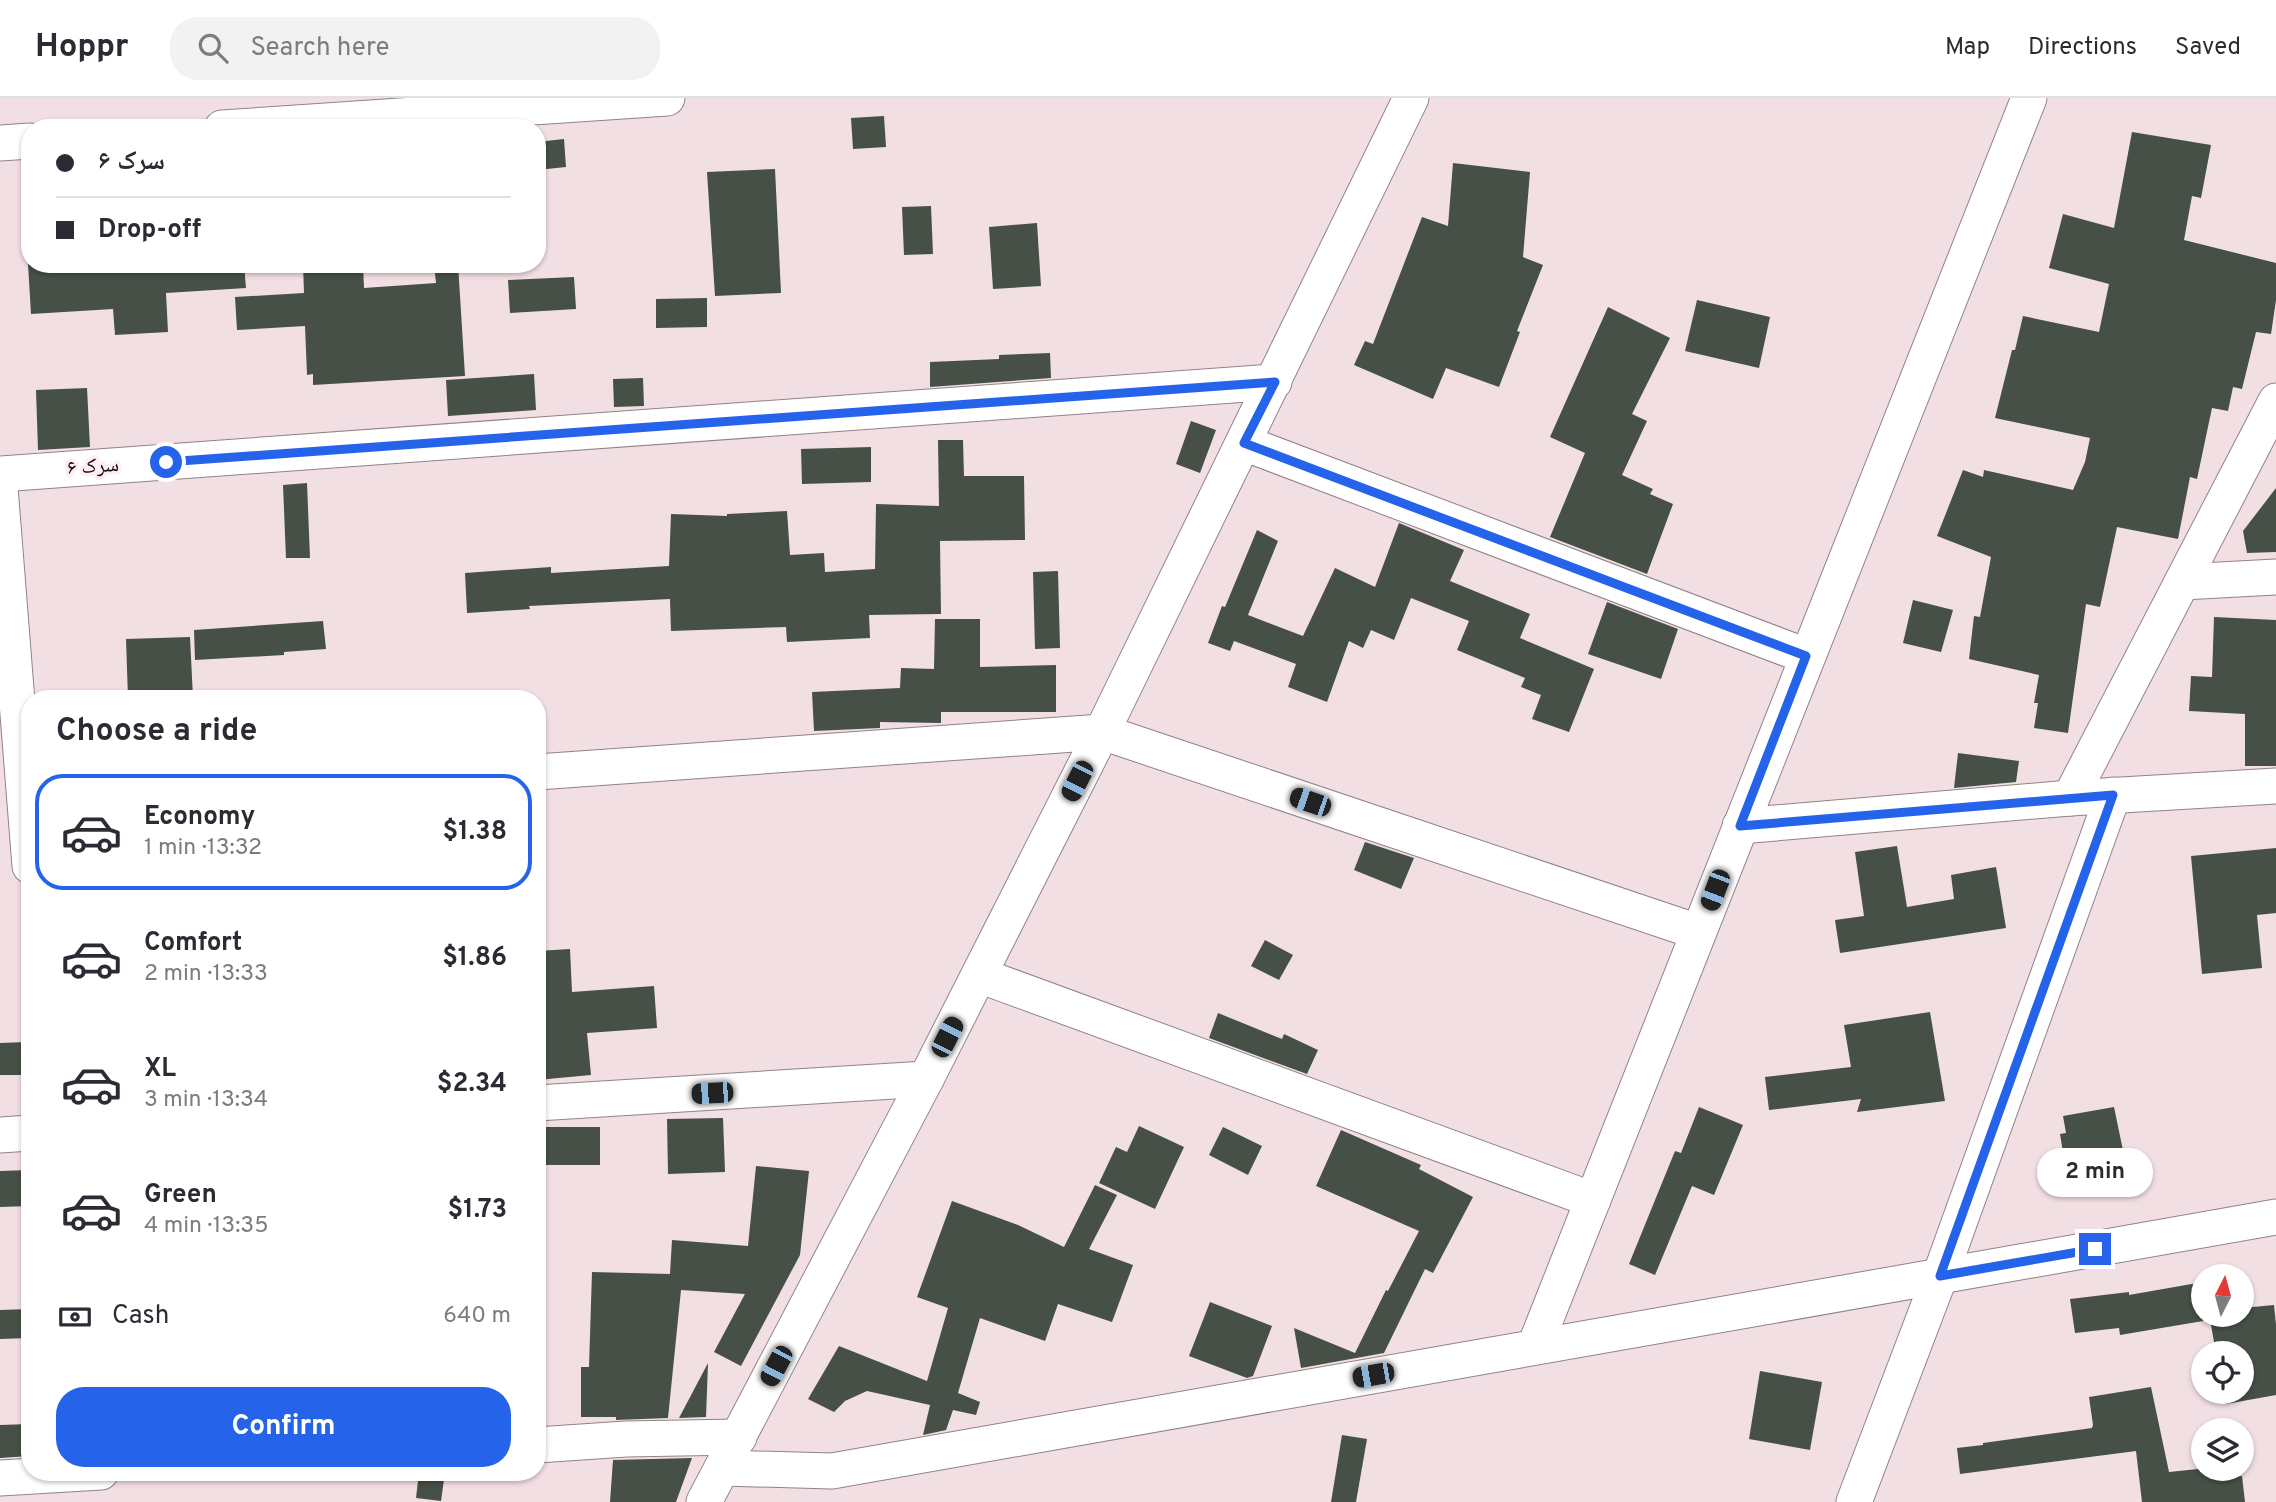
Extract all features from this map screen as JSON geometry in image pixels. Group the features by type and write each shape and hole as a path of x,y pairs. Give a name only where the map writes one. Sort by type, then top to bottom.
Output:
{"street":[{"path":"356,119 667,98"},
{"path":"704,1502 926,1079 1102,732 1275,382 1411,98"},
{"path":"1535,1346 2029,98"},
{"path":"0,143 21,142"},
{"name":"سرک ۶","path":"0,474 1275,382"},
{"path":"2070,798 2276,401"},
{"path":"1244,443 1806,656"},
{"path":"0,487 18,809"},
{"path":"2182,582 2276,577"},
{"path":"546,771 1102,732 1698,932"},
{"path":"1740,826 2070,798 2276,786"},
{"path":"1854,1502 1940,1276 2113,795"},
{"path":"979,975 1592,1200"},
{"path":"546,1102 926,1079"},
{"path":"0,1135 21,1134"},
{"path":"722,1468 832,1471 2276,1217"},
{"path":"546,1444 626,1439 739,1437"},
{"path":"0,1478 21,1477"}],"building":[{"path":"884,116 886,147 853,149 851,118"},
{"path":"2132,132 2211,145 2201,198 2192,196 2184,240 2276,263 2276,300 2271,334 2256,332 2242,389 2233,387 2228,411 2212,408 2197,479 2190,477 2178,539 2117,527 2100,607 2086,604 2068,733 2034,728 2038,703 2034,703 2039,675 1969,659 1974,616 1980,617 1991,557 1937,536 1963,470 1983,477 1984,470 2073,490 2085,462 2090,438 1995,418 2023,316 2099,332 2109,284 2049,268 2063,214 2114,228"},
{"path":"564,139 566,167 546,169 546,141"},
{"path":"1453,163 1530,172 1523,257 1543,265 1499,387 1446,368 1433,399 1354,365 1365,341 1373,344 1422,217 1448,226"},
{"path":"775,169 781,293 715,296 707,172"},
{"path":"931,206 933,254 904,255 902,207"},
{"path":"1037,223 1041,286 993,289 989,227"},
{"path":"29,273 245,273 246,288 166,293 168,332 115,335 113,309 31,314"},
{"path":"303,273 363,273 364,288 436,283 435,273 459,273 465,376 313,385 313,374 307,375 305,326 237,330 235,297 304,293"},
{"path":"574,277 576,309 510,313 508,280"},
{"path":"707,298 707,327 656,328 656,299"},
{"path":"1697,300 1770,317 1759,368 1685,351"},
{"path":"1608,307 1670,338 1632,414 1647,421 1622,475 1653,489 1650,494 1673,504 1647,574 1550,537 1585,453 1550,437"},
{"path":"1050,353 1051,378 930,387 930,362 999,359 999,355"},
{"path":"534,374 536,410 448,416 446,380"},
{"path":"643,378 644,406 614,407 613,379"},
{"path":"87,388 90,447 38,450 36,390"},
{"path":"1191,421 1216,430 1200,473 1176,464"},
{"path":"938,440 963,440 964,476 1024,476 1025,540 940,541 941,614 869,615 870,638 787,642 786,627 671,631 670,599 529,606 530,609 467,613 465,573 551,567 551,573 669,566 671,514 727,516 787,511 790,555 824,553 825,572 875,569 876,504 939,506"},
{"path":"871,447 871,482 802,484 801,449"},
{"path":"307,483 310,558 286,558 283,485"},
{"path":"2276,488 2276,552 2247,553 2243,531"},
{"path":"1399,523 1464,550 1450,581 1530,614 1520,638 1594,669 1569,732 1532,719 1541,695 1521,687 1525,678 1457,650 1469,621 1411,598 1394,640 1371,630 1363,648 1349,641 1327,702 1288,687 1296,664 1234,641 1230,651 1208,643 1257,530 1278,541 1248,615 1303,636 1335,568 1375,587"},
{"path":"1058,571 1060,648 1035,649 1033,572"},
{"path":"1913,600 1953,610 1941,652 1903,643"},
{"path":"1607,602 1678,629 1661,679 1588,654"},
{"path":"2214,617 2276,620 2276,766 2245,766 2245,714 2189,711 2191,676 2212,677"},
{"path":"935,619 980,619 980,667 1056,665 1056,712 941,712 941,723 880,722 880,728 814,731 812,692 900,688 901,668 934,669"},
{"path":"323,621 326,649 284,652 284,655 195,660 194,630"},
{"path":"190,637 193,690 128,690 126,639"},
{"path":"1958,753 2019,761 2016,782 1954,788"},
{"path":"1365,842 1414,858 1401,889 1354,870"},
{"path":"1897,846 1907,907 1954,899 1951,875 1996,867 2006,928 1840,953 1835,920 1864,916 1855,852"},
{"path":"2276,848 2276,913 2257,915 2262,968 2202,974 2191,856"},
{"path":"1265,940 1293,955 1279,980 1251,966"},
{"path":"570,949 572,992 654,986 657,1028 587,1033 591,1075 546,1079 546,950"},
{"path":"1930,1012 1945,1101 1857,1112 1861,1099 1769,1110 1765,1077 1851,1067 1844,1025"},
{"path":"1218,1013 1282,1039 1284,1034 1318,1050 1307,1074 1209,1038"},
{"path":"21,1042 21,1075 0,1075 0,1043"},
{"path":"1699,1107 1743,1125 1714,1195 1692,1186 1655,1275 1629,1264 1675,1151 1681,1153"},
{"path":"2114,1107 2125,1160 2066,1171 2060,1134 2066,1133 2063,1116"},
{"path":"723,1118 725,1172 668,1174 667,1119"},
{"path":"1139,1126 1184,1147 1155,1209 1099,1183 1116,1147 1127,1152"},
{"path":"546,1127 600,1127 600,1165 546,1165"},
{"path":"1223,1127 1262,1146 1248,1175 1209,1155"},
{"path":"1341,1130 1421,1165 1419,1169 1473,1197 1433,1273 1425,1269 1384,1353 1301,1368 1294,1328 1355,1353 1419,1231 1316,1186"},
{"path":"756,1166 809,1171 800,1255 741,1366 714,1352 745,1294 681,1290 668,1418 616,1420 616,1417 581,1417 581,1367 589,1367 592,1272 670,1274 672,1240 748,1246"},
{"path":"21,1170 21,1206 0,1207 0,1171"},
{"path":"1095,1185 1117,1195 1089,1249 1133,1265 1112,1322 1058,1304 1045,1341 980,1318 958,1393 980,1402 976,1415 953,1410 946,1430 923,1435 930,1405 867,1391 845,1401 834,1412 808,1399 839,1346 927,1381 948,1308 917,1297 952,1201 1018,1225 1064,1247"},
{"path":"2191,1284 2191,1323 2120,1335 2119,1328 2075,1333 2070,1299 2129,1292 2129,1295"},
{"path":"1210,1302 1272,1326 1253,1376 1247,1378 1189,1356"},
{"path":"2274,1305 2276,1395 2254,1399 2254,1341 2214,1341 2211,1327 2254,1327 2254,1307"},
{"path":"21,1309 21,1338 0,1339 0,1310"},
{"path":"708,1363 706,1417 679,1418"},
{"path":"1760,1371 1822,1382 1810,1450 1749,1439"},
{"path":"2151,1387 2169,1472 2191,1470 2191,1481 2243,1481 2245,1502 2142,1502 2136,1451 1960,1474 1957,1448 2092,1428 2089,1397"},
{"path":"21,1424 21,1457 0,1458 0,1425"},
{"path":"1342,1435 1367,1439 1356,1502 1331,1502"},
{"path":"692,1458 676,1502 610,1502 613,1460"},
{"path":"418,1481 444,1481 441,1501 416,1498"}],"route":[{"path":"166,462 1275,382 1244,443 1806,656 1740,826 2113,795 1940,1276 2095,1249"}]}
